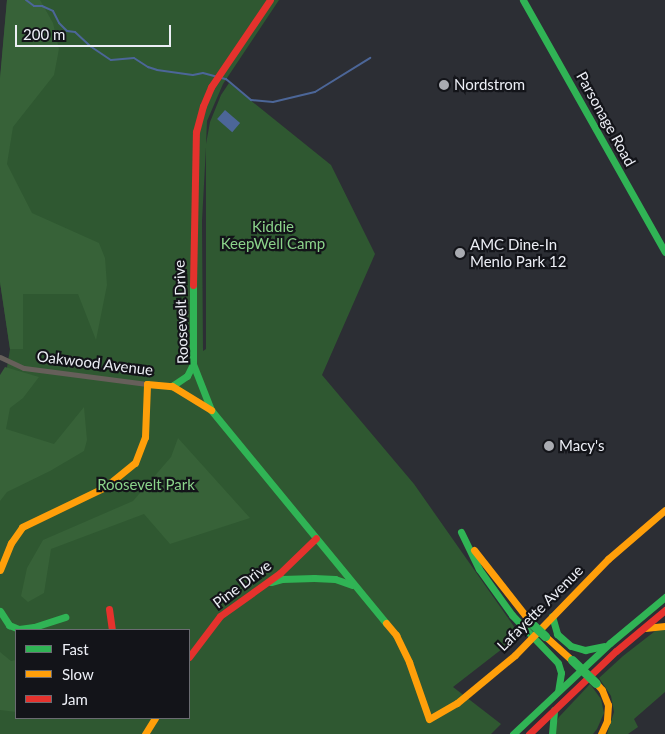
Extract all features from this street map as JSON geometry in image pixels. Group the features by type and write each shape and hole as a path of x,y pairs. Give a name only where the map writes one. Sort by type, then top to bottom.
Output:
{"main road":[{"name":"Roosevelt Drive","path":"270,0 216,80 203,106 196,132 193,222 193,364 212,410 401,645 429,719"},
{"name":"Parsonage Road","path":"523,0 665,252"},
{"path":"172,386 184,379 193,364"},
{"path":"0,570 10,543 22,527 105,487 135,463 145,437 146,384"},
{"name":"Oakwood Avenue","path":"146,384 172,386 212,410"},
{"name":"Lafayette Avenue","path":"429,719 475,690 532,638 608,559 665,510"},
{"path":"558,691 560,668 532,638 479,569 461,532 532,624 602,690 608,706 607,721 601,734"},
{"name":"Pine Drive","path":"190,656 220,616 291,564 316,538"},
{"path":"262,586 282,579 303,577 343,581 356,588"},
{"path":"513,734 607,645 665,597"},
{"path":"109,609 112,629"},
{"path":"529,734 643,628 665,610"},
{"path":"0,611 9,625 19,629 34,627 64,617"},
{"path":"552,616 557,634 571,646 585,650 607,645"},
{"path":"643,628 665,626"},
{"path":"552,734 554,710"},
{"path":"145,734 154,719"}],"street":[{"name":"Oakwood Avenue","path":"0,357 24,368 146,384"}],"green space":[{"name":"Roosevelt Park","path":"7,0 279,0 223,84 207,121 206,144 210,122 221,95 229,83 331,165 375,254 322,375 414,484 520,635 453,687 501,724 491,734 0,734 0,410 10,349 0,282 0,80","holes":["206,147 206,349 203,351 202,221"]},
{"path":"7,0 40,0 53,23 59,49 54,75 13,127 7,164 32,213 99,243 105,258 107,285 96,340 78,294 23,294 23,349 10,349 0,282 0,78"},
{"path":"5,367 39,377 23,398 10,408 6,429 54,444 84,407 87,440 84,451 50,471 7,492 0,501 0,375"},
{"path":"178,438 250,518 170,544 144,514 51,549 44,593 28,602 21,596 27,568 43,540 133,501 171,457"},
{"path":"659,628 665,629 665,692 634,719 638,727 628,734 607,734 614,712 611,696 599,678 623,656"},
{"path":"0,652 11,661 15,660 15,712 0,710"},
{"path":"590,684 601,699 604,713 597,729 593,734 555,734 555,725 559,717"}],"water":[{"path":"225,110 240,123 232,132 217,119"}],"waterway":[{"path":"26,0 34,6 42,6 53,11 59,23 67,31 75,32 90,46 111,60 134,58 148,67 157,70 193,75 203,73 226,79 251,100 273,102 315,92 370,58"}],"traffic: fast":[{"path":"523,0 665,252"},
{"path":"193,285 193,364 211,410 386,623"},
{"path":"172,386 187,376 193,364"},
{"path":"461,532 479,569 512,615 558,663 561,673 558,691"},
{"path":"271,582 282,579 314,578 335,579 352,585"},
{"path":"513,734 610,643 665,597"},
{"path":"0,611 9,625 19,629 34,627 65,617"},
{"path":"552,616 557,634 571,646 585,650 604,646"},
{"path":"532,624 545,636"},
{"path":"572,660 596,683"},
{"path":"552,734 554,710"}],"traffic: slow":[{"path":"0,570 11,543 22,527 105,487 135,463 145,437 147,384 172,386 211,410"},
{"path":"386,623 396,635 409,662 429,719 457,703 515,655 608,559 665,510"},
{"path":"474,550 532,624"},
{"path":"645,628 665,626"},
{"path":"545,636 572,660"},
{"path":"596,683 602,690 608,705 607,721 601,734"},
{"path":"145,734 154,719"}],"traffic: jam":[{"path":"193,285 196,132 203,106 211,87 270,0"},
{"path":"190,656 220,616 280,573 316,538"},
{"path":"109,609 112,629"},
{"path":"529,734 616,651 665,610"}],"place":[{"name":"Nordstrom","path":"444,85"},
{"name":"AMC Dine-In Menlo Park 12","path":"460,253"},
{"name":"Macy's","path":"549,446"}],"park label":[{"name":"Kiddie KeepWell Camp","path":"273,234"}]}
